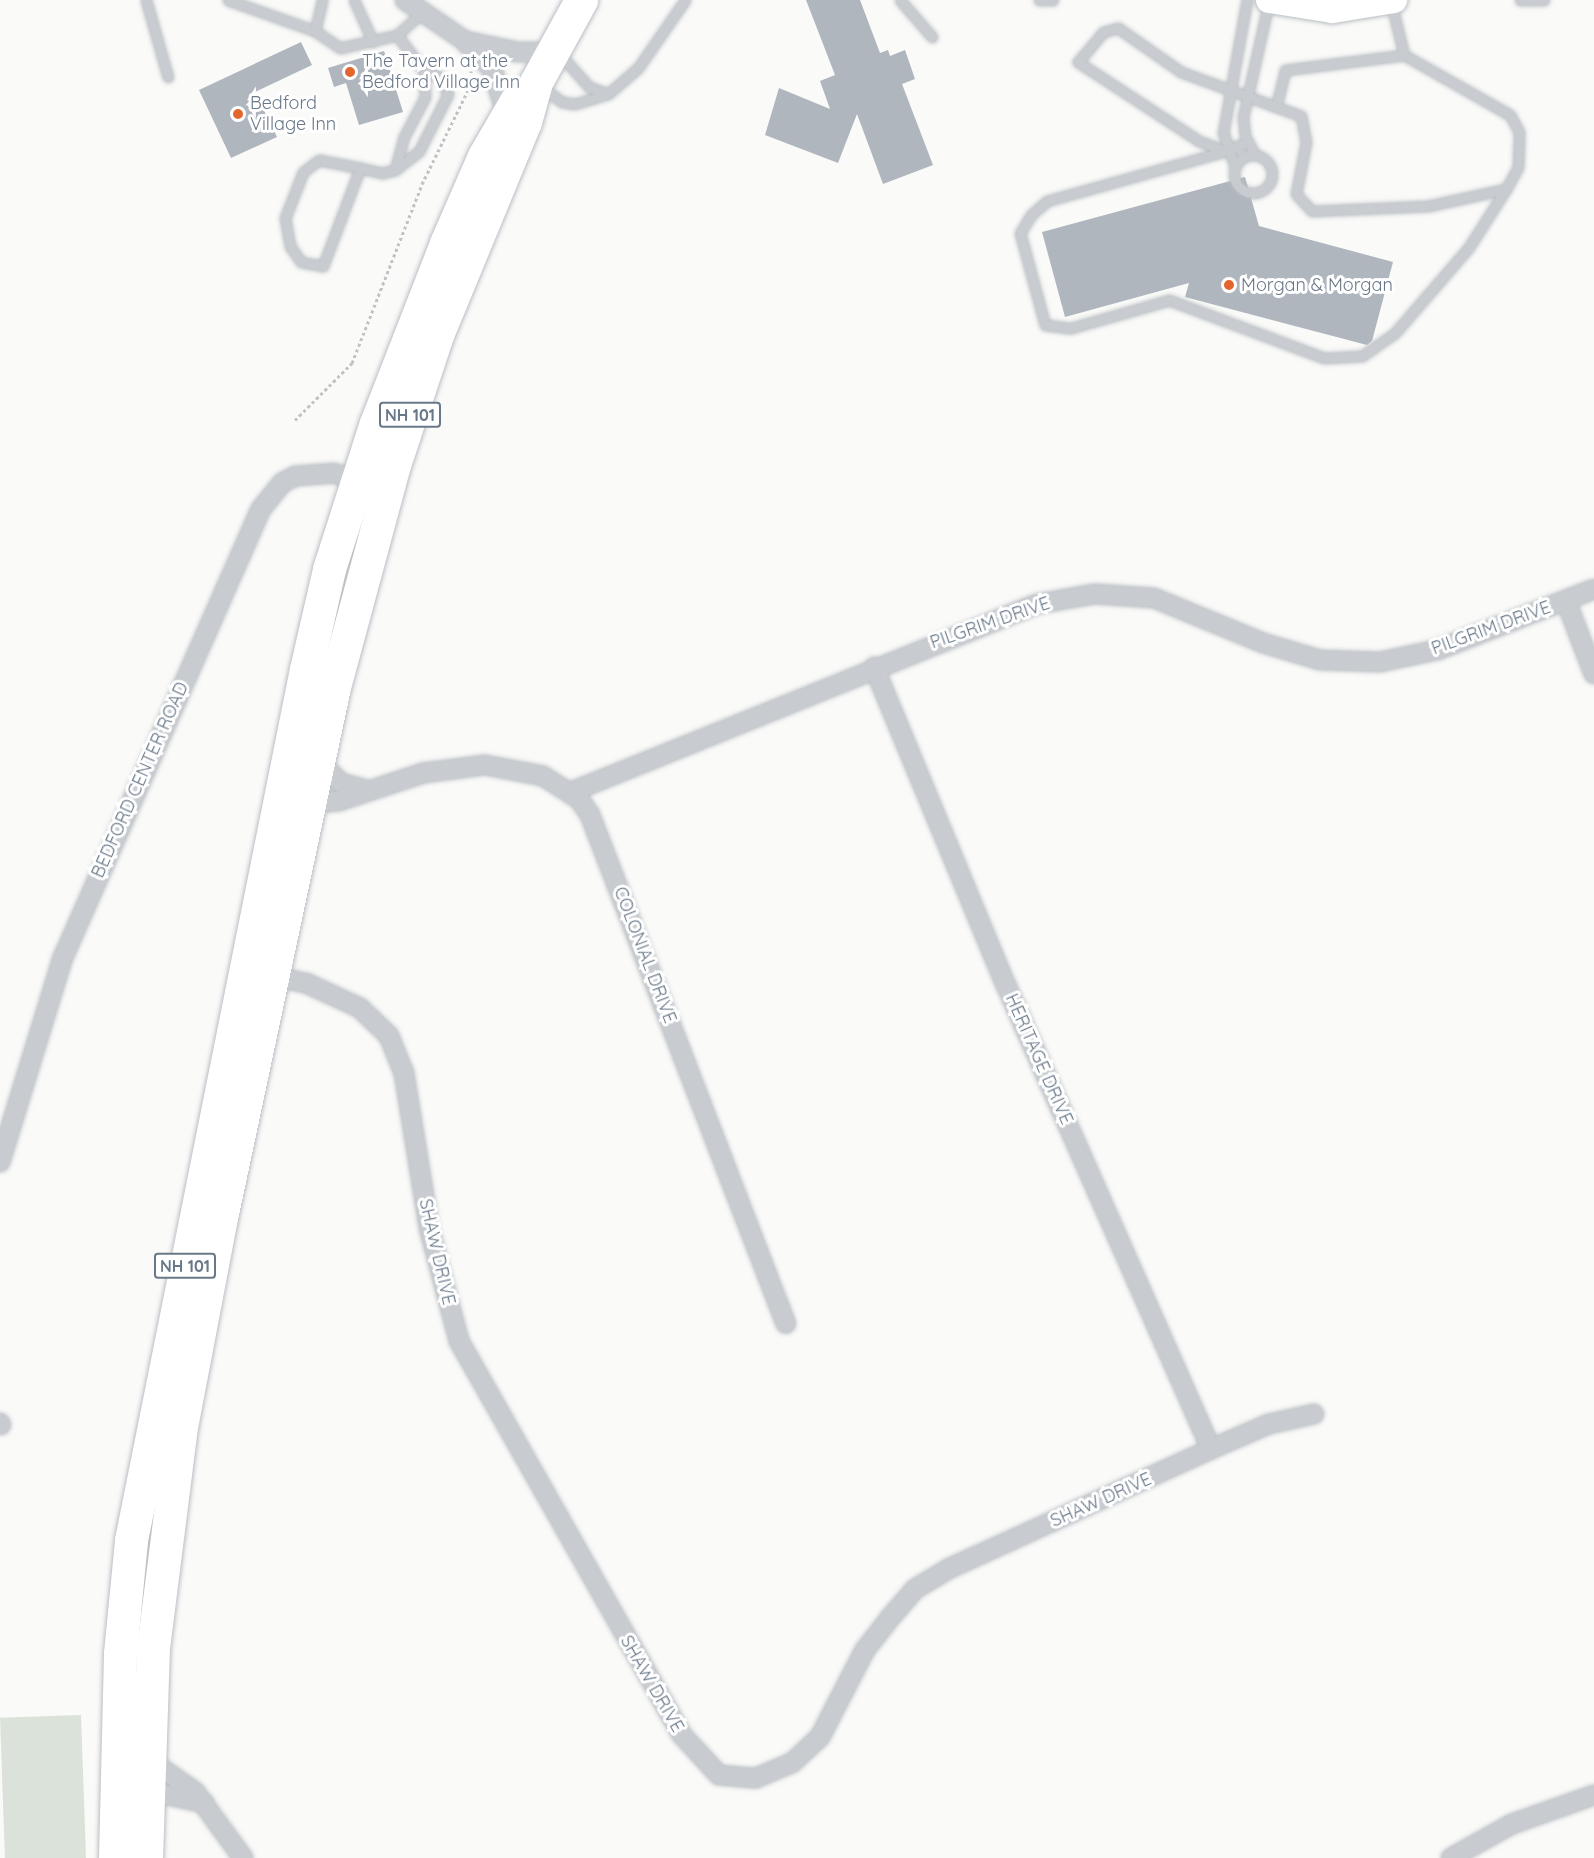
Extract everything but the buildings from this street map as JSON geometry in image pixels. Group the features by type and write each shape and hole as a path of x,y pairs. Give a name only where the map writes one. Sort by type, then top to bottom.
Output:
{"highway":[{"name":"NH 101","path":"146,1858 148,1745 160,1584 181,1427 308,804 303,756 354,603 416,394 525,122 536,82 581,0"},
{"name":"NH 101","path":"115,1858 115,1783 131,1540 303,756 329,569 356,480 446,243 506,112 536,82"}],"street":[{"path":"405,0 420,14 463,40 492,69 506,112"},
{"path":"1269,0 1332,10 1392,1"},
{"path":"463,40 517,52 554,50"},
{"name":"BEDFORD CENTER ROAD","path":"0,1162 62,960 261,509 282,483 295,476 334,473 356,480"},
{"name":"PILGRIM DRIVE","path":"571,792 874,667 1038,604 1095,594 1154,598 1263,643 1320,660 1380,662 1437,650 1594,589"},
{"path":"1566,601 1594,674"},
{"name":"HERITAGE DRIVE","path":"874,667 1010,995 1211,1449"},
{"path":"303,756 341,783 364,789"},
{"name":"COLONIAL DRIVE","path":"308,804 339,801 364,789 450,767 485,765 535,773 571,792 590,815 786,1324"},
{"name":"SHAW DRIVE","path":"272,976 306,983 360,1008 389,1036 404,1073 429,1228 459,1341 681,1734 718,1775 756,1778 792,1763 820,1737 865,1650 915,1589 948,1569 1269,1424 1314,1414"},
{"path":"148,1745 156,1763 204,1803 243,1858"},
{"path":"115,1783 204,1803"},
{"path":"1451,1858 1512,1824 1594,1795"}],"lane":[{"path":"146,0 168,77"},
{"path":"228,0 315,31 340,48 397,35 420,14"},
{"path":"315,31 322,0"},
{"path":"354,0 373,42"},
{"path":"536,82 562,102 589,102 608,94 638,68 685,0"},
{"path":"900,0 932,38"},
{"path":"1039,0 1053,0"},
{"path":"1235,167 1226,151 1223,133 1247,0"},
{"path":"1255,155 1242,158 1235,167 1234,180 1242,190 1260,191 1269,183 1272,171 1266,160 1255,155 1247,142 1242,126 1246,97 1269,0"},
{"path":"1520,0 1544,0"},
{"path":"1392,1 1404,55"},
{"path":"1226,151 1199,141 1142,107 1078,62 1103,32 1118,28 1181,72 1301,116 1306,142 1296,195 1312,212 1428,206 1506,189"},
{"path":"360,168 323,266 301,262 290,246 285,218 303,172 319,160 360,168 395,170 419,151 448,94 440,77 424,71 397,35"},
{"path":"554,50 589,87 608,94"},
{"path":"1247,142 1226,151 1047,201 1031,215 1020,232 1045,325 1071,328 1169,300 1324,358 1362,356 1394,334 1469,247 1518,167 1519,132 1510,115 1404,55 1285,70 1276,107"},
{"path":"395,170 404,137 425,97 424,71"}],"path":[{"path":"295,420 344,375 362,342 422,184 471,84 471,69 455,51 463,40"}],"shaded area":[{"path":"81,1715 86,1858 5,1858 0,1718"}],"place":[{"name":"The Tavern at the Bedford Village Inn","path":"350,72"},
{"name":"Bedford Village Inn","path":"238,114"},
{"name":"Morgan & Morgan","path":"1229,285"}]}
